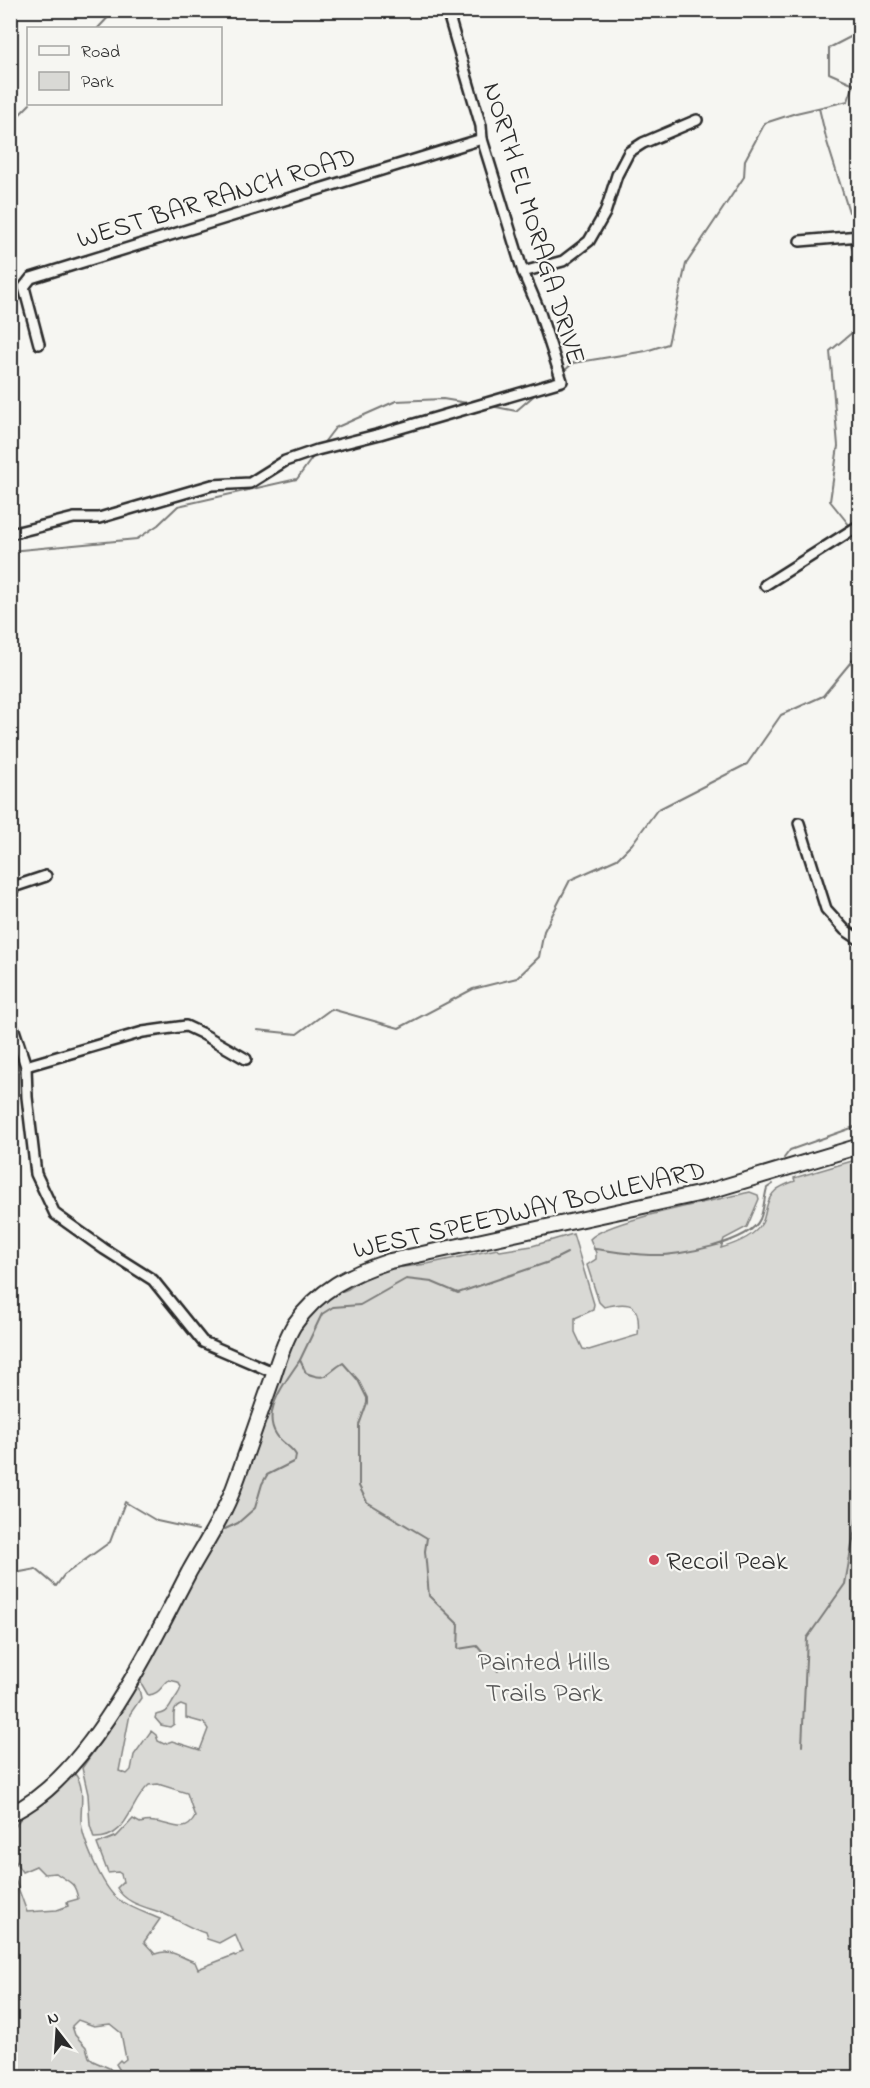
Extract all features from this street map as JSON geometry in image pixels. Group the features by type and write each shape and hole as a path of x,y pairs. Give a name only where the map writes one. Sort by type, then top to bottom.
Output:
{"main road":[{"name":"WEST SPEEDWAY BOULEVARD","path":"10,1814 40,1796 74,1763 140,1667 232,1491 293,1327 310,1305 336,1283 353,1274 390,1261 704,1193 860,1146"}],"street":[{"name":"NORTH EL MORAGA DRIVE","path":"10,534 74,518 99,518 212,485 250,483 285,461 317,450 562,381 524,272 482,139 482,126 447,10"},
{"path":"524,272 563,261 589,241 605,213 616,174 629,152 643,143 697,120"},
{"name":"WEST BAR RANCH ROAD","path":"39,344 24,287 31,278 482,139"},
{"path":"800,241 860,236"},
{"path":"765,585 860,525"},
{"path":"799,823 826,909 844,930 860,940"},
{"path":"10,888 45,876"},
{"path":"10,1026 14,1030 26,1066 27,1097 36,1174 55,1214 153,1280 203,1342 274,1373"},
{"path":"26,1066 143,1032 186,1026 246,1059"}],"green space":[{"name":"Painted Hills Trails Park","path":"859,1159 859,2077 124,2077 116,2064 126,2059 121,2033 110,2024 94,2026 78,2020 72,2026 75,2035 86,2047 89,2057 109,2068 118,2077 16,2077 10,2067 10,1866 27,1912 57,1910 68,1906 67,1902 78,1899 73,1886 56,1873 44,1874 36,1866 22,1872 13,1852 12,1837 22,1817 53,1796 73,1775 75,1774 80,1784 81,1819 85,1838 106,1885 118,1899 160,1919 144,1942 155,1954 166,1952 175,1954 195,1962 198,1969 243,1953 235,1934 219,1943 207,1939 205,1933 126,1898 117,1888 123,1882 121,1874 108,1873 97,1844 117,1836 133,1819 140,1823 153,1822 177,1827 187,1826 195,1817 187,1793 158,1784 149,1785 115,1833 106,1837 94,1838 82,1768 115,1721 135,1685 139,1689 141,1698 130,1714 119,1771 127,1774 131,1770 134,1755 151,1731 156,1735 158,1741 164,1744 172,1741 200,1750 208,1729 204,1723 186,1718 186,1707 181,1705 176,1708 174,1724 170,1727 161,1725 155,1718 156,1715 165,1712 181,1689 178,1682 169,1680 157,1692 148,1695 141,1683 142,1675 210,1549 247,1473 281,1367 290,1344 307,1315 326,1298 348,1289 369,1275 387,1269 427,1264 497,1249 500,1251 532,1246 573,1234 594,1304 593,1310 575,1318 575,1332 583,1349 589,1350 638,1335 639,1325 633,1307 622,1304 604,1307 599,1302 587,1265 596,1259 590,1239 600,1232 639,1218 750,1192 758,1195 759,1199 747,1227 724,1239 721,1248 738,1242 759,1228 772,1194 795,1181 794,1178"}],"waterway":[{"path":"99,27 115,10"},
{"path":"563,372 573,363 646,351 668,344 686,264 744,177 745,160 765,123 848,101 854,84 829,73 829,48 860,32"},
{"path":"10,124 29,105"},
{"path":"819,108 849,212"},
{"path":"851,244 860,273"},
{"path":"850,526 830,501 838,446 830,351 860,326"},
{"path":"491,406 516,411 538,392"},
{"path":"322,445 335,428 396,401 443,399 473,404"},
{"path":"10,551 137,539 158,525 178,506 297,479 315,454"},
{"path":"854,531 860,538"},
{"path":"257,1030 297,1034 331,1009 399,1028 473,989 517,978 539,957 544,931 570,880 617,859 632,844 657,810 747,764 781,715 823,696 860,651"},
{"path":"784,1158 790,1150 860,1125"},
{"path":"594,1249 665,1255 728,1241 754,1227 760,1219 767,1188 773,1184"},
{"path":"498,1671 477,1646 458,1649 459,1625 429,1596 425,1551 427,1538 367,1502 359,1486 359,1425 367,1398 358,1380 343,1363 319,1377 306,1373 300,1360 322,1314 333,1307 360,1305 406,1279 432,1282 458,1293 549,1262 567,1253"},
{"path":"225,1529 238,1523 255,1508 267,1475 295,1461 294,1452 276,1434 272,1425 272,1415 283,1386 300,1360"},
{"path":"802,1746 807,1638 845,1584 860,1501"},
{"path":"10,1574 36,1569 56,1586 64,1575 110,1542 125,1502 157,1521 198,1530"}],"place":[{"name":"Recoil Peak","path":"654,1560"}]}
